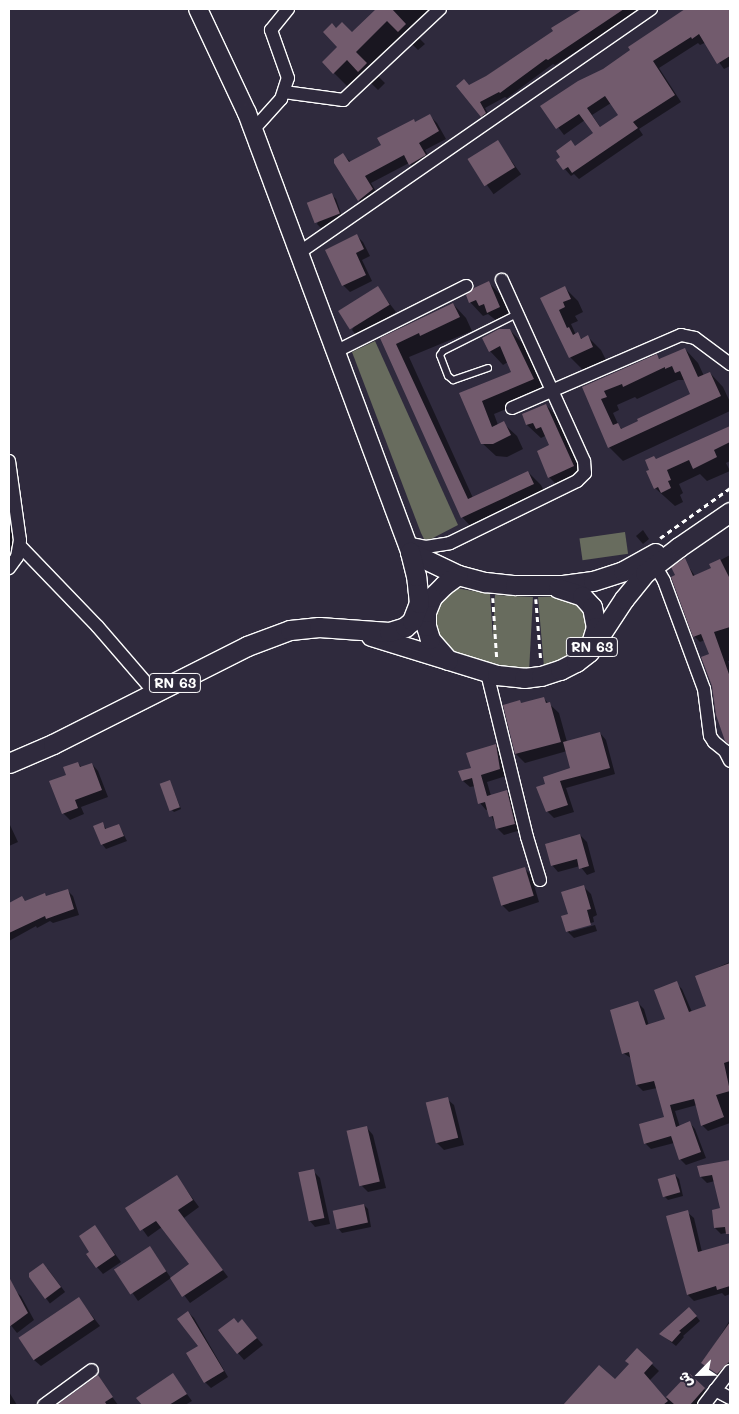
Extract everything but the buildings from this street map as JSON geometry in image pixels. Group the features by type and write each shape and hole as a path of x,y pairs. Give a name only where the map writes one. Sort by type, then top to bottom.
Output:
{"main road":[{"name":"RN 63","path":"9,763 53,744 247,646 290,630 319,627 348,629 492,674 524,678 543,675 576,662 589,652 653,555 730,502"},
{"name":"RN 63","path":"653,555 730,512"},
{"path":"408,547 458,575 492,583 541,585 578,584 608,577 653,555"},
{"path":"408,547 423,604 427,632 434,645 448,660"},
{"path":"348,629 397,630 412,621 423,604 458,575"},
{"path":"541,585 576,593 592,607 596,627 589,652"}],"street":[{"path":"198,9 227,67 253,130 300,252 335,352 408,547 426,547 450,543 581,478 585,473 584,461 502,280"},
{"path":"253,130 281,99 284,92 288,78 271,30 288,9"},
{"path":"284,92 344,100 440,9"},
{"path":"300,252 651,9"},
{"path":"335,352 466,286"},
{"path":"512,408 681,335 695,338 730,364"},
{"path":"9,461 12,504 20,546 17,557 9,568"},
{"path":"20,546 98,627 155,693"},
{"path":"653,555 704,689 710,736 727,753 730,761"},
{"path":"492,674 527,837 540,880"},
{"path":"44,1405 92,1370"},
{"path":"704,1405 730,1371"},
{"path":"715,1390 730,1398"}],"lane":[{"path":"488,368 452,380 448,376 440,355 443,351 517,314"}],"path":[{"path":"653,555 730,488"},
{"path":"492,583 492,674"},
{"path":"541,585 543,675"}],"green space":[{"path":"375,341 458,525 431,539 424,539 421,533 352,352"},
{"path":"625,532 628,554 583,560 579,538"},
{"path":"456,588 490,594 495,668 442,648 429,615 450,590"},
{"path":"495,595 533,597 529,672 491,670"},
{"path":"564,596 582,607 588,620 584,641 564,658 544,667 538,597"}]}
